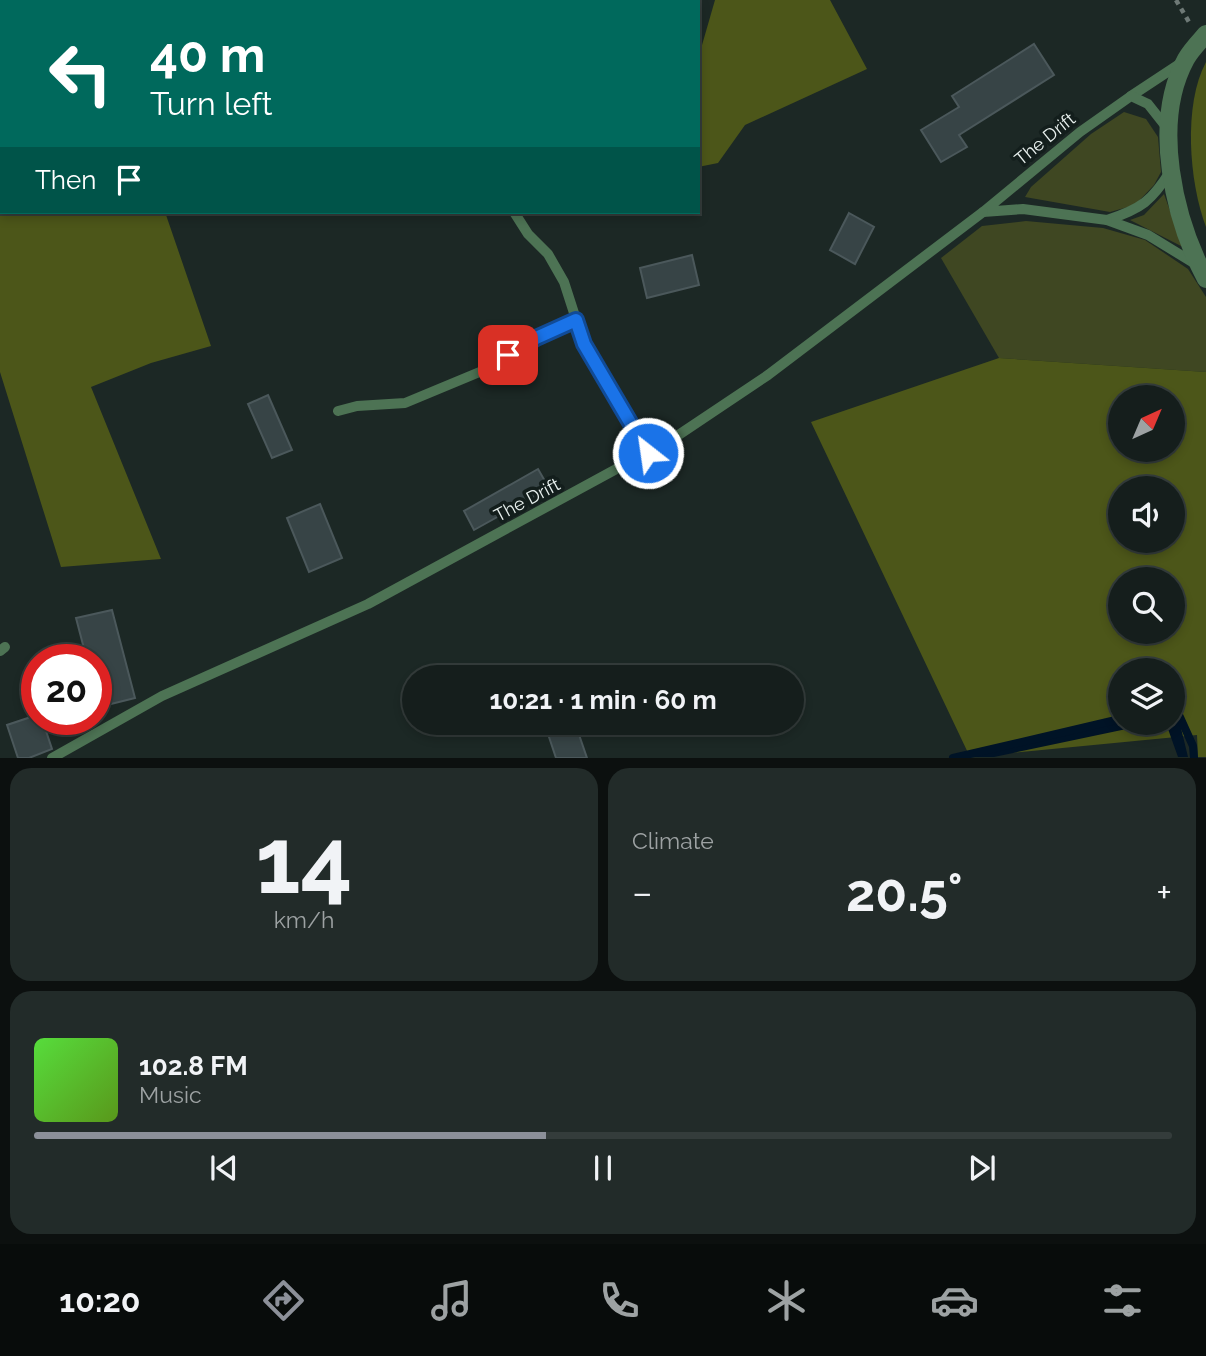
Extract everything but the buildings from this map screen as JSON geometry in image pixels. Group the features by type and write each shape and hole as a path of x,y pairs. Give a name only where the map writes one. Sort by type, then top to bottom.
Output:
{"street":[{"path":"1203,273 1181,223 1171,170 1167,128 1185,60 1206,34"}],"lane":[{"name":"The Drift","path":"52,758 162,696 368,604 648,453 768,375 868,296 983,212 1080,131 1185,60"},
{"path":"1131,96 1148,104 1167,128"},
{"path":"1107,220 1137,211 1159,189 1171,170"},
{"path":"983,212 1023,209 1107,220 1149,235 1203,273"},
{"path":"515,214 528,234 548,254 564,282 584,344 648,453"},
{"path":"338,411 357,406 405,403 494,366 528,342 576,320"}],"green space":[{"path":"715,0 830,0 867,69 745,125 718,163 700,167 700,52"},
{"path":"1206,62 1206,227 1192,166 1191,121 1199,80"},
{"path":"1124,112 1146,119 1158,137 1161,172 1154,185 1135,205 1110,212 1025,197 1031,187 1091,134"},
{"path":"1164,194 1183,247 1130,220 1144,215"},
{"path":"0,214 166,214 211,346 151,363 91,387 161,559 61,567 0,372"},
{"path":"1026,221 1103,228 1145,240 1188,269 1206,297 1206,372 999,358 941,258 982,226"},
{"path":"999,358 1206,372 1206,757 1198,757 1197,735 970,757 811,422"}],"water":[{"path":"1107,722 1108,733 994,757 969,757"},
{"path":"1170,735 1183,735 1188,757 1178,757"}],"waterway":[{"path":"953,758 1108,722"},
{"path":"1185,728 1193,746 1194,758"}],"route":[{"path":"508,355 556,327 576,320 584,344 648,453"}]}
